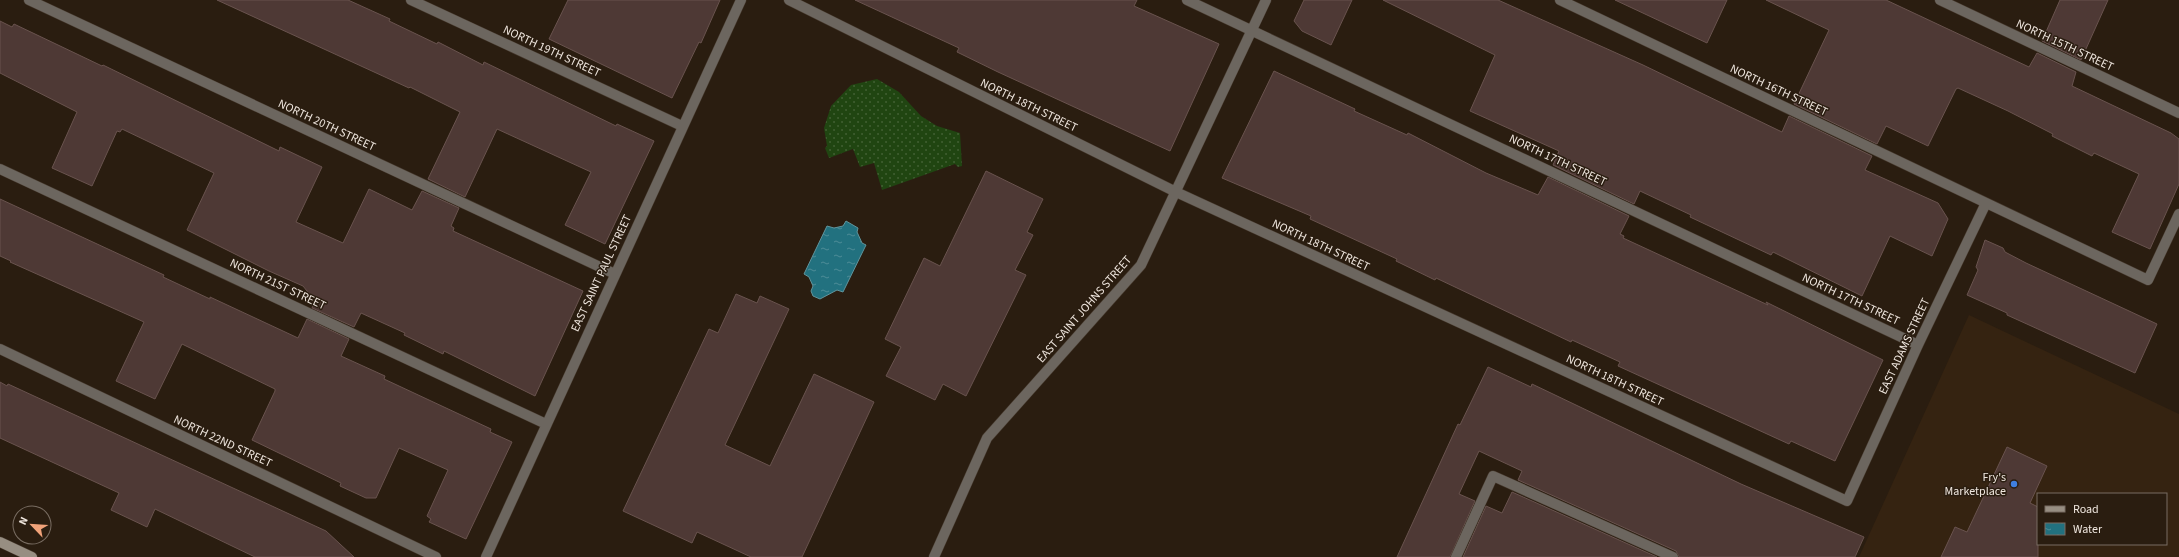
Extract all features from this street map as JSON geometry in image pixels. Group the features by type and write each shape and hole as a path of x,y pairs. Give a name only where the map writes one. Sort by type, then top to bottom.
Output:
{"main road":[{"path":"0,542 32,557"}],"lane":[{"name":"NORTH 20TH STREET","path":"29,0 614,274"},
{"name":"NORTH 19TH STREET","path":"411,0 682,126"},
{"name":"EAST SAINT PAUL STREET","path":"486,557 614,274 741,0"},
{"name":"NORTH 18TH STREET","path":"789,0 1176,192 1847,501"},
{"name":"NORTH 17TH STREET","path":"1187,0 1918,345"},
{"name":"EAST SAINT JOHNS STREET","path":"934,557 987,438 1141,265 1266,0"},
{"name":"NORTH 16TH STREET","path":"1560,0 2148,280 2179,214"},
{"name":"NORTH 15TH STREET","path":"1940,0 2179,113"},
{"name":"NORTH 21ST STREET","path":"0,169 546,424"},
{"name":"EAST ADAMS STREET","path":"1847,501 1918,345 1986,203"},
{"name":"NORTH 22ND STREET","path":"0,349 436,557"},
{"path":"1456,557 1493,476 1673,557"}],"shaded area":[{"path":"1969,315 2179,414 2179,557 1859,557"}],"green space":[{"path":"877,79 899,92 921,116 937,126 960,133 962,166 958,167 955,164 882,190 874,163 860,167 853,149 829,158 825,148 827,146 824,128 831,106 851,85"}],"water":[{"path":"846,221 858,228 857,232 862,243 866,245 843,292 837,290 820,299 813,296 811,291 813,286 809,277 804,274 827,226 834,228 843,226"}],"building":[{"path":"217,0 348,0 390,19 389,21 437,44 438,42 483,65 484,62 616,126 617,124 654,141 605,244 565,225 591,172 497,129 465,197 428,179 460,112 410,87 409,88"},
{"path":"568,0 720,0 701,43 699,42 672,98 549,39"},
{"path":"855,0 1137,0 1134,6 1219,44 1170,151 998,72 957,52 959,48"},
{"path":"1304,0 1352,0 1331,45 1302,31 1294,21"},
{"path":"1383,0 1498,0 1643,65 1782,132 1789,116 1872,156 1865,170 1938,203 1948,219 1932,256 1890,236 1862,296 1773,252 1771,255 1690,217 1691,215 1640,191 1634,204 1553,165 1559,151 1470,111 1495,55"},
{"path":"1615,0 1727,0 1707,43"},
{"path":"1766,0 1886,0 2029,67 2037,53 2076,72 2072,86 2171,133 2179,139 2179,184 2150,249 2112,232 2139,174 2094,153 2092,156 2052,136 2053,134 2008,111 1958,88 1956,89 1928,146 1886,126 1877,144 1794,104 1829,30"},
{"path":"2060,0 2108,0 2081,60 2042,41"},
{"path":"0,21 12,27 14,24 102,66 103,65 279,151 280,147 322,167 296,222 343,243 369,189 412,210 422,191 459,208 451,226 454,228 453,231 583,291 535,396 444,351 443,354 404,335 405,333 361,313 354,327 312,308 315,301 303,286 269,271 187,230 214,173 122,129 120,132 117,131 92,186 52,168 77,112 0,73"},
{"path":"1274,71 1355,109 1354,111 1407,135 1408,133 1486,173 1538,195 1548,177 1629,216 1620,234 1624,236 1623,238 1768,305 1766,302 1883,360 1835,461 1791,441 1789,444 1618,366 1620,362 1572,340 1571,342 1436,278 1435,280 1396,261 1397,259 1310,219 1311,216 1222,178"},
{"path":"986,171 1043,199 1027,232 1033,235 1015,270 1026,275 966,396 943,384 935,400 886,376 901,347 885,339 924,258 940,266"},
{"path":"0,199 164,275 163,277 210,299 210,297 298,338 307,319 349,339 341,356 385,376 384,379 491,429 490,432 512,442 466,539 429,522 431,519 427,516 448,470 399,448 376,498 366,498 340,486 341,483 252,440 275,389 182,344 155,399 116,381 144,322 10,262 11,261 0,256"},
{"path":"1985,240 2003,248 2005,252 2026,263 2157,324 2135,373 2007,315 2007,313 1967,295 1978,270 1976,267"},
{"path":"736,294 757,303 760,296 789,309 725,445 770,466 814,374 874,402 802,557 751,557 697,532 692,543 623,511 709,329 718,333"},
{"path":"1488,367 1531,387 1532,384 1741,484 1864,537 1855,557 1679,557 1676,551 1518,480 1522,471 1479,451 1459,494 1475,501 1450,557 1397,557 1458,424 1460,425"},
{"path":"0,382 7,386 8,384 326,531 354,557 255,557 155,509 147,527 111,510 119,493 0,438"},
{"name":"Fry's Marketplace","path":"2007,447 2047,466 2030,503 2037,506 2038,557 1941,557 1955,527 1967,532"},
{"path":"1512,492 1657,557 1463,557 1486,506 1502,513"}],"place":[{"name":"Fry's Marketplace","path":"2014,484"}]}
